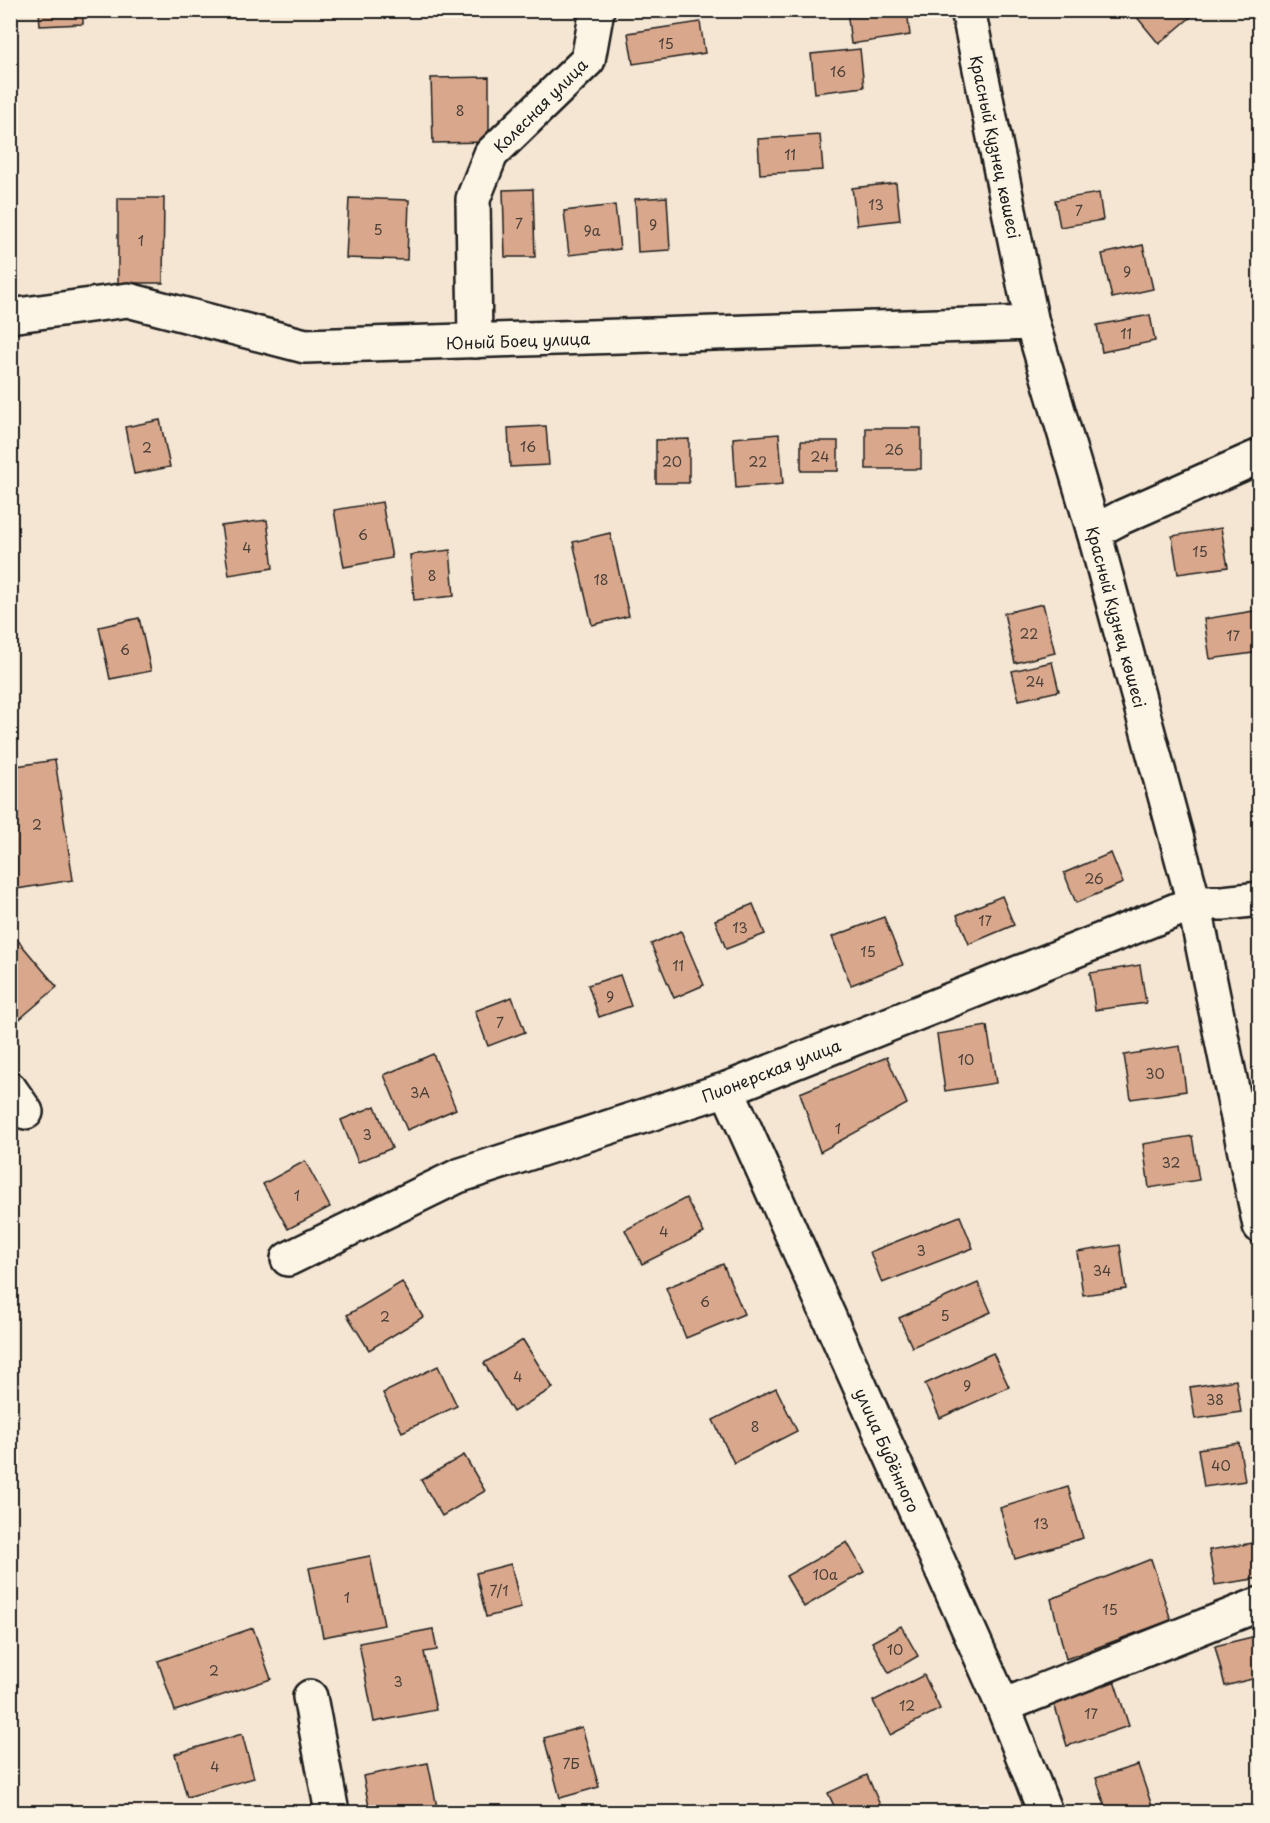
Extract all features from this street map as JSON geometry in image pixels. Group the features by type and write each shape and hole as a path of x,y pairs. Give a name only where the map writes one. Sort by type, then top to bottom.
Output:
{"street":[{"name":"Колесная улица","path":"475,341 473,199 491,154 588,60 597,10"},
{"name":"Красный Кузнец көшесі","path":"968,10 1032,323 1094,532 1194,903 1260,1226"},
{"name":"Юный Боец улица","path":"10,316 128,300 305,346 1032,323"},
{"path":"1094,532 1122,517 1260,456"},
{"name":"Пионерская улица","path":"288,1259 458,1176 727,1089 1194,903 1260,899"},
{"name":"улица Будённого","path":"727,1089 1003,1706 1045,1812"},
{"path":"1003,1706 1260,1604"},
{"path":"310,1697 332,1812"}],"building":[{"path":"39,10 83,10 83,24 40,26"},
{"path":"847,10 907,10 910,35 851,44"},
{"path":"1131,10 1199,10 1159,44"},
{"path":"700,22 705,53 633,64 628,33"},
{"path":"860,49 864,87 815,93 811,54"},
{"path":"489,77 489,142 433,143 431,78"},
{"path":"820,135 823,170 760,174 758,139"},
{"path":"896,183 900,220 857,225 852,188"},
{"path":"533,189 535,257 505,257 503,190"},
{"path":"1099,193 1103,220 1060,227 1055,200"},
{"path":"667,197 670,250 638,252 635,199"},
{"path":"118,198 164,198 163,283 118,283"},
{"path":"349,198 409,200 407,260 346,258"},
{"path":"615,205 620,249 569,255 564,211"},
{"path":"1143,245 1153,289 1112,298 1102,254"},
{"path":"1150,315 1155,341 1102,352 1097,325"},
{"path":"160,420 170,467 134,474 125,427"},
{"path":"546,426 549,465 510,467 508,428"},
{"path":"866,428 921,428 921,469 866,469"},
{"path":"779,434 783,484 736,488 733,438"},
{"path":"689,439 689,483 656,483 656,440"},
{"path":"801,441 838,441 838,471 801,471"},
{"path":"382,502 392,558 344,567 334,510"},
{"path":"267,520 273,568 229,575 221,526"},
{"path":"1221,528 1228,567 1178,574 1172,536"},
{"path":"610,533 629,616 592,625 573,542"},
{"path":"450,550 454,596 414,600 410,555"},
{"path":"1043,604 1055,653 1015,663 1004,613"},
{"path":"1260,610 1260,652 1210,659 1204,619"},
{"path":"139,618 151,671 110,679 99,627"},
{"path":"1052,662 1059,691 1019,700 1012,671"},
{"path":"55,760 73,880 10,890 10,767"},
{"path":"1111,853 1123,883 1076,903 1064,873"},
{"path":"1002,896 1014,925 969,944 957,915"},
{"path":"753,904 765,934 726,949 715,920"},
{"path":"884,917 903,965 851,985 832,937"},
{"path":"681,931 704,985 674,998 651,944"},
{"path":"15,937 57,987 15,1023 10,1017 10,940"},
{"path":"1140,965 1146,1003 1095,1010 1090,973"},
{"path":"620,975 631,1006 599,1017 588,985"},
{"path":"512,997 525,1032 488,1046 475,1011"},
{"path":"987,1026 996,1083 945,1091 937,1034"},
{"path":"1180,1046 1186,1091 1131,1099 1124,1055"},
{"path":"433,1054 456,1109 407,1130 384,1075"},
{"path":"887,1057 907,1104 820,1152 800,1093"},
{"path":"375,1106 392,1148 358,1162 341,1120"},
{"path":"1192,1136 1199,1180 1149,1188 1143,1144"},
{"path":"305,1161 330,1207 288,1229 263,1184"},
{"path":"686,1198 704,1233 642,1264 625,1230"},
{"path":"960,1216 973,1248 882,1283 870,1252"},
{"path":"1120,1245 1126,1289 1083,1295 1077,1252"},
{"path":"723,1264 744,1314 686,1338 666,1288"},
{"path":"402,1282 423,1317 369,1350 347,1315"},
{"path":"978,1283 991,1312 912,1347 899,1318"},
{"path":"523,1340 553,1388 513,1412 484,1363"},
{"path":"993,1353 1009,1387 940,1418 925,1384"},
{"path":"438,1366 457,1406 402,1432 383,1393"},
{"path":"1236,1380 1241,1412 1195,1419 1190,1387"},
{"path":"776,1388 797,1431 734,1463 713,1420"},
{"path":"1239,1443 1245,1481 1204,1487 1198,1449"},
{"path":"464,1455 485,1491 442,1516 421,1480"},
{"path":"1068,1487 1083,1538 1015,1559 1000,1508"},
{"path":"847,1542 864,1572 804,1607 786,1576"},
{"path":"1260,1542 1260,1578 1215,1585 1209,1550"},
{"path":"370,1556 384,1625 323,1637 309,1568"},
{"path":"1151,1559 1171,1620 1066,1659 1051,1599"},
{"path":"511,1564 521,1608 486,1617 476,1573"},
{"path":"901,1626 918,1656 889,1673 872,1642"},
{"path":"253,1628 271,1679 175,1711 158,1661"},
{"path":"433,1629 437,1650 424,1652 436,1710 374,1722 359,1643"},
{"path":"1260,1635 1260,1677 1225,1686 1215,1646"},
{"path":"924,1675 940,1709 890,1735 873,1701"},
{"path":"1114,1680 1129,1726 1067,1746 1053,1700"},
{"path":"582,1727 599,1787 560,1798 544,1738"},
{"path":"242,1734 254,1778 187,1797 175,1754"},
{"path":"428,1763 438,1812 370,1812 363,1776"},
{"path":"1138,1765 1154,1812 1107,1812 1096,1778"},
{"path":"867,1775 883,1812 837,1812 828,1793"}]}
